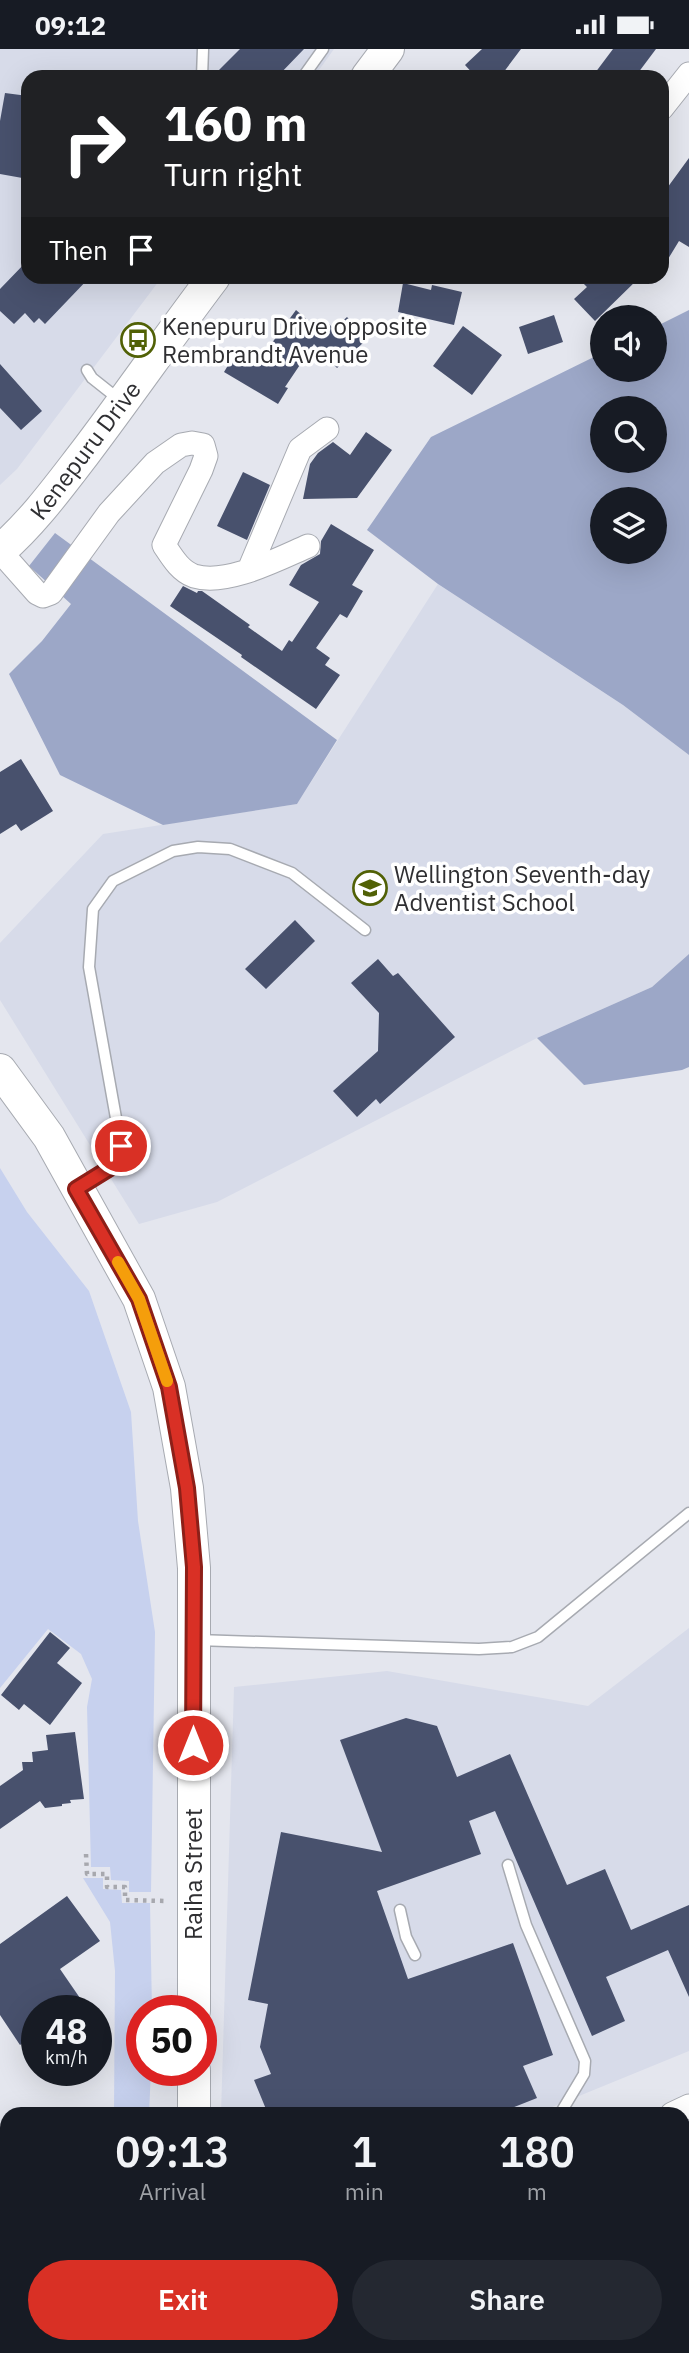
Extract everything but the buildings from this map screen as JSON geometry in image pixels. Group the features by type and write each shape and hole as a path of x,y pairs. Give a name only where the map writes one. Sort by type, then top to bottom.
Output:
{"main road":[{"path":"372,70 388,49"},
{"name":"Kenepuru Drive","path":"0,551 27,527 123,403 209,284"},
{"name":"Raiha Street","path":"0,1070 49,1137 139,1299 169,1387 187,1488 194,1567 194,1995"},
{"path":"194,2086 194,2107"}],"street":[{"path":"669,99 689,74"},
{"path":"250,570 300,449 327,429"},
{"path":"0,551 37,593 43,596 51,593 108,513 155,463 181,445 192,443 203,445 205,456 193,488 164,545 177,564 192,575 212,577 250,570 308,546"}],"lane":[{"path":"202,70 203,49"},
{"path":"308,70 323,49"},
{"path":"87,370 92,378 123,403"},
{"path":"76,1189 110,1168 121,1146 89,967 93,909 113,881 173,851 198,847 229,849 292,873 365,930"},
{"path":"194,1640 479,1649 512,1647 538,1637 689,1513"},
{"path":"508,1865 526,1925 585,2061 584,2074 564,2107"},
{"path":"400,1910 406,1937 415,1955"}],"path":[{"path":"86,1854 88,1874 107,1874 107,1887 125,1887 125,1900 140,1900"}],"shaded area":[{"path":"0,49 334,49 319,70 21,70 21,284 157,284 17,469 0,485"},
{"path":"689,310 689,755 623,705 438,584 367,530 431,437 590,359 590,382 667,382 667,321"},
{"path":"55,533 337,740 297,804 163,825 60,775 9,674 42,641 71,604 29,566"},
{"name":"Wellington Seventh-day Adventist School","path":"438,584 623,705 689,755 689,954 652,987 537,1038 217,1202 139,1224 0,1000 0,943 103,834 297,804"},
{"path":"689,954 689,1067 584,1085 537,1038 652,987"},
{"path":"0,1168 27,1212 89,1291 131,1412 138,1521 155,1632 151,1892 129,1892 129,1881 111,1880 110,1867 91,1867 87,1707 92,1679 81,1654 48,1629 0,1688"},
{"path":"689,1628 689,2051 552,2107 221,2107 234,1687 387,1671 588,1706"},
{"path":"83,1878 103,1878 103,1889 121,1890 122,1903 150,1903 152,1995 126,1995 126,2086 150,2086 149,2107 114,2107 115,1971 110,1922"}],"slow traffic":[{"path":"118,1262 139,1299 167,1381"}],"place":[{"name":"Kenepuru Drive opposite Rembrandt Avenue","path":"138,340"},
{"name":"Wellington Seventh-day Adventist School","path":"370,888"}],"route":[{"path":"121,1146 110,1168 76,1189 139,1299 169,1387 187,1488 194,1567 193,1745"}]}
